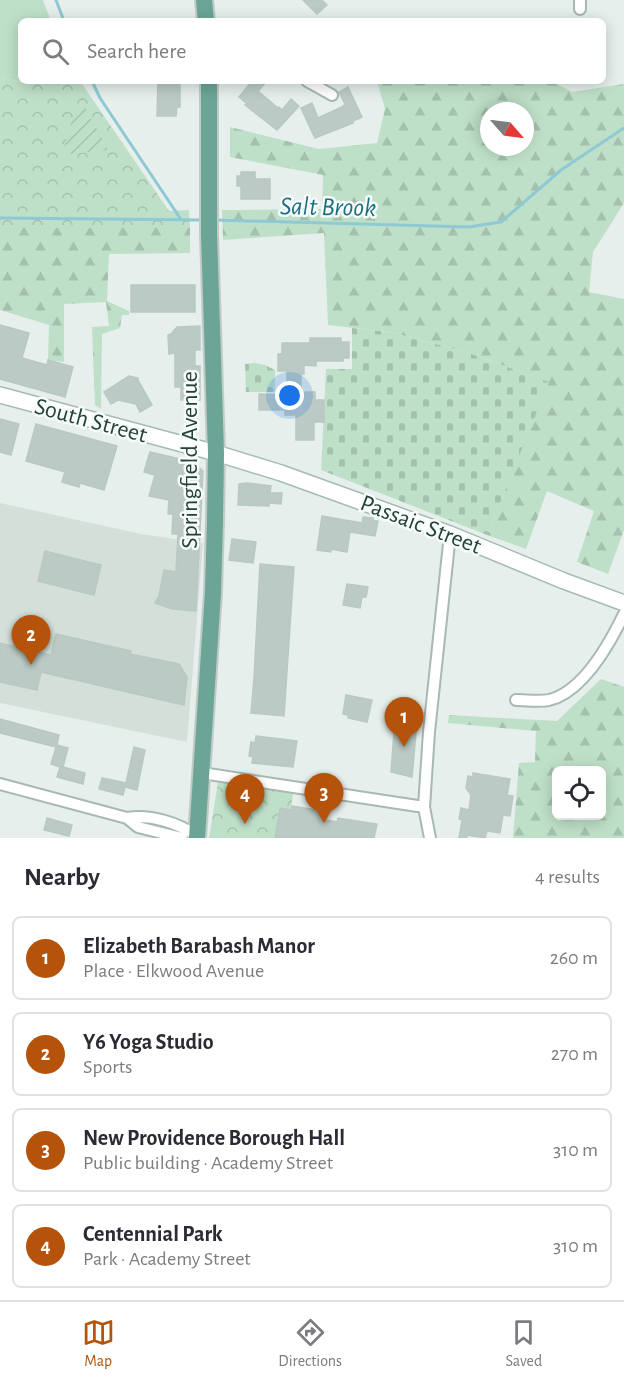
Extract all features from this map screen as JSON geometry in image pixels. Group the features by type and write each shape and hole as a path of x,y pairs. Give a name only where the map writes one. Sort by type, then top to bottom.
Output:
{"main road":[{"path":"204,0 206,18"},
{"name":"Springfield Avenue","path":"189,838 202,773 213,592 216,453 209,234 209,84"},
{"name":"South Street","path":"0,395 216,453"},
{"name":"Passaic Street","path":"216,453 304,480 450,534 624,603"}],"street":[{"path":"312,84 332,95"},
{"path":"430,838 424,807 429,732 450,534"},
{"path":"516,700 547,701 561,696 574,687 598,658 624,614"},
{"path":"202,773 424,807"},
{"path":"0,784 127,818 141,816 184,827 189,838"}],"shaded area":[{"path":"0,503 141,534 203,543 187,742 0,703"}],"green space":[{"path":"0,0 43,0 50,18 18,18 18,81 0,78"},
{"path":"0,78 18,81 18,84 82,84 169,211 189,210 190,228 0,228"},
{"path":"378,84 557,84 572,92 624,84 624,203 593,252 589,292 624,299 624,530 608,574 577,562 594,511 547,491 526,549 487,535 548,382 466,352 390,332 328,325 324,233 223,240 222,210 322,209 323,175 230,157 230,127 319,149 377,143 385,109"},
{"path":"76,105 84,105 108,150 62,155"},
{"path":"0,228 190,228 190,253 109,254 107,301 129,311 129,315 122,315 120,328 102,334 101,409 95,405 92,327 109,326 106,302 64,304 64,362 48,360 49,325 0,310"},
{"path":"352,328 390,332 466,352 549,382 487,535 321,470 326,369 352,369"},
{"path":"254,363 275,370 275,392 246,392 245,364"},
{"path":"601,679 624,687 624,838 513,838 519,763 535,762 536,731 448,723 449,715 557,721"},
{"path":"218,782 293,793 291,810 275,838 209,838"}],"building":[{"path":"303,0 322,0 327,5 317,14"},
{"path":"158,84 180,84 180,107 177,107 176,116 157,116"},
{"path":"250,84 264,84 258,91 278,108 282,110 291,99 299,106 277,130 245,105 247,104 239,97"},
{"path":"348,87 362,117 353,123 315,138 301,108 312,103 318,118 345,104 339,92"},
{"path":"241,172 255,172 255,179 270,179 270,199 241,199 241,186 237,186 237,176 241,176"},
{"path":"131,285 195,285 195,312 131,312"},
{"path":"0,325 29,333 22,358 47,365 48,360 73,367 65,397 0,379"},
{"path":"200,326 200,350 195,350 195,366 200,366 200,400 181,400 181,387 175,387 175,353 169,354 168,335 177,327"},
{"path":"310,338 341,338 341,342 349,342 349,358 343,358 343,361 316,361 316,366 304,365 304,374 301,374 301,392 315,392 315,400 324,400 324,422 314,422 314,440 296,440 296,415 285,415 285,410 259,410 259,394 287,395 287,371 278,371 278,354 282,354 282,343 310,343"},
{"path":"129,376 138,378 152,405 140,412 136,404 118,400 111,404 104,392"},
{"path":"0,419 19,424 11,455 0,452"},
{"path":"36,424 117,446 104,490 80,483 79,487 62,482 65,472 26,461"},
{"path":"150,452 193,462 203,471 196,611 173,609 155,603 159,596 164,570 176,572 178,534 172,534 173,514 168,514 169,500 149,496 155,475 144,472"},
{"path":"239,484 271,486 270,493 282,493 281,504 238,505"},
{"path":"322,516 362,523 363,517 373,518 373,521 378,521 375,536 350,532 347,552 331,549 331,552 317,550"},
{"path":"232,539 256,542 253,563 229,560"},
{"path":"45,551 101,565 94,595 38,581"},
{"path":"260,564 294,567 284,716 251,713"},
{"path":"347,584 368,587 366,597 362,597 360,608 343,605"},
{"path":"56,634 131,651 130,654 179,664 187,677 184,705 41,672 37,690 0,682 0,643 51,655"},
{"path":"346,695 372,700 367,722 348,718 348,715 343,714"},
{"path":"0,719 59,735 57,745 68,748 63,767 85,773 83,784 57,777 60,767 51,764 56,747 0,733"},
{"path":"395,719 417,721 412,777 391,772"},
{"path":"256,736 297,741 293,767 252,763 253,757 249,756 251,742 255,743"},
{"path":"134,747 145,750 137,790 125,787 123,795 99,789 102,778 126,783"},
{"path":"473,773 510,779 507,795 513,796 510,816 503,815 500,833 487,831 485,838 467,835 467,838 459,838 461,808 469,810 471,795 466,788 468,776 473,777"},
{"path":"292,806 323,811 321,819 337,822 338,818 377,824 374,838 275,838 280,808 291,810"},
{"path":"47,818 72,825 69,836 44,830"}],"waterway":[{"path":"56,0 63,18"},
{"path":"93,84 100,98 180,218"},
{"name":"Salt Brook","path":"215,220 469,227 501,222 561,170 624,128"},
{"name":"Salt Brook","path":"0,218 202,220"}],"place":[{"name":"Y6 Yoga Studio","path":"31,665"},
{"name":"Elizabeth Barabash Manor","path":"404,747"},
{"name":"New Providence Borough Hall","path":"324,823"},
{"name":"Centennial Park","path":"245,824"}]}
